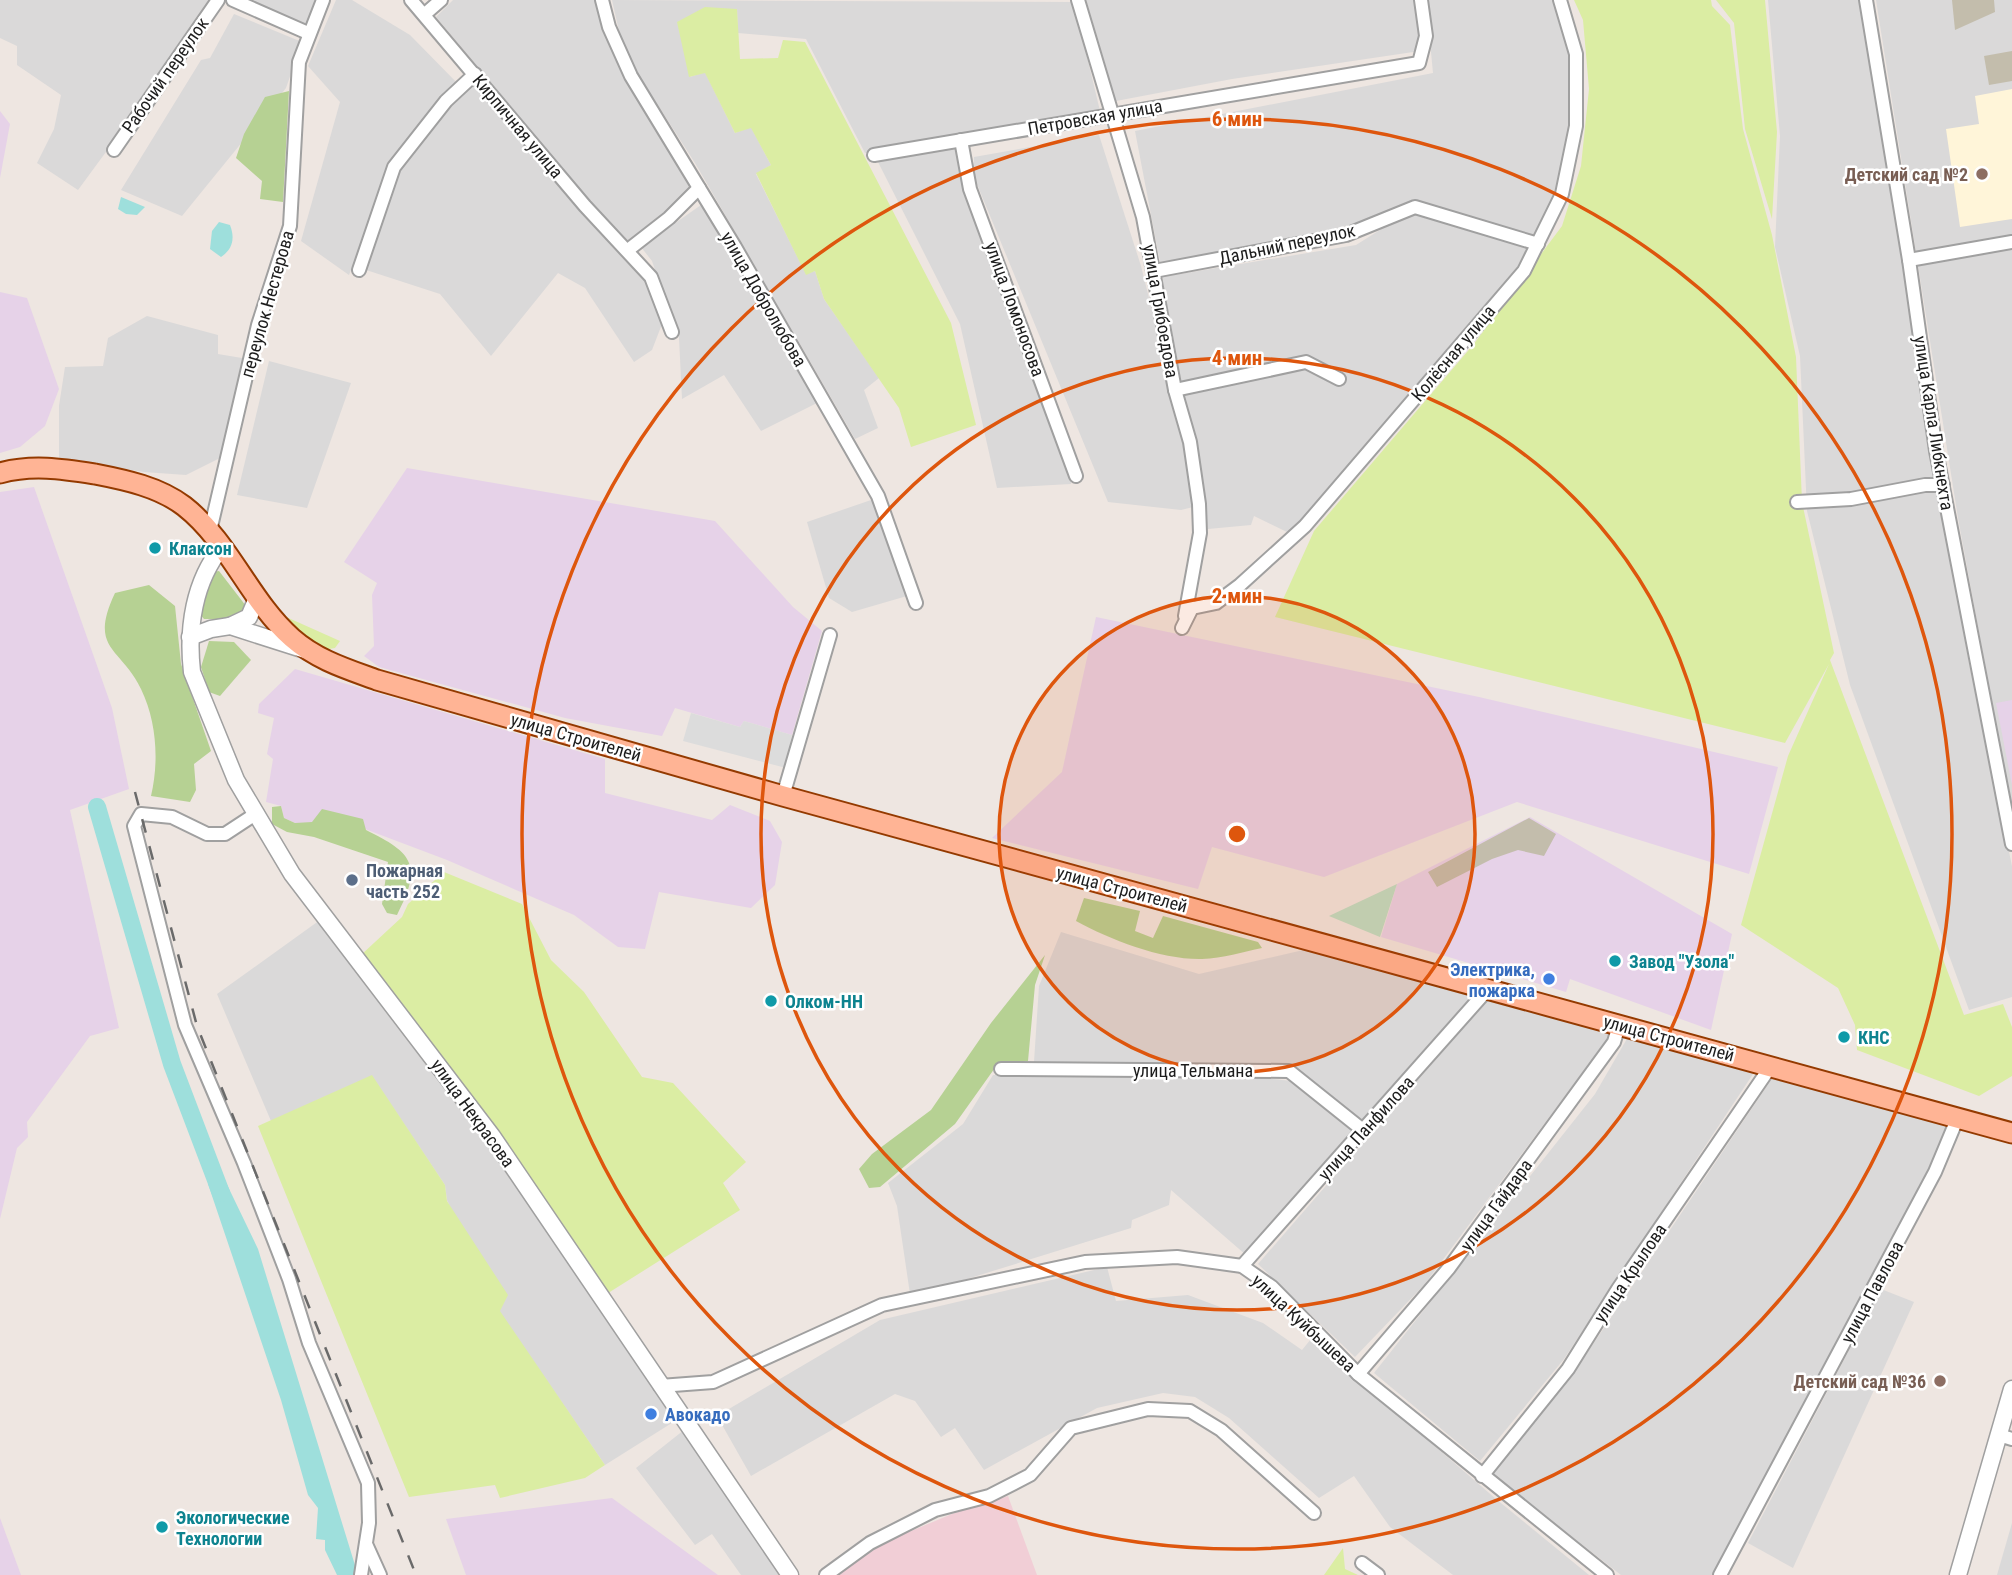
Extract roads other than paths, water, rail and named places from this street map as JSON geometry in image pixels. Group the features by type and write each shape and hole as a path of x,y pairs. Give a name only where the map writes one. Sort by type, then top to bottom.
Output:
{"main road":[{"name":"улица Строителей","path":"0,473 50,468 136,483 183,505 216,539 279,626 309,652 377,680 783,796 2012,1133"}],"street":[{"name":"Рабочий переулок","path":"114,150 218,0"},
{"path":"233,0 308,33"},
{"name":"переулок Нестерова","path":"216,539 258,325 290,226 299,62 323,0"},
{"name":"Кирпичная улица","path":"411,0 584,206 651,277 672,332"},
{"path":"425,14 441,0"},
{"name":"улица Добролюбова","path":"601,0 609,27 631,76 878,496 916,603"},
{"name":"улица Грибоедова","path":"1078,0 1143,217 1175,390 1189,442 1200,514 1196,565 1182,628"},
{"name":"Петровская улица","path":"874,155 1419,63 1426,36 1421,0"},
{"name":"Колёсная улица","path":"1182,628 1192,608 1216,603 1305,526 1524,271 1562,194 1576,126 1576,54 1560,0"},
{"name":"улица Карла Либкнехта","path":"1866,0 1943,485 2012,844"},
{"path":"359,270 394,167 446,101 475,74"},
{"name":"улица Ломоносова","path":"961,140 970,189 1076,476"},
{"path":"628,250 669,218 699,188"},
{"name":"Дальний переулок","path":"1154,271 1346,235 1415,207 1538,244"},
{"path":"1909,260 2012,242"},
{"path":"1175,390 1306,362 1339,379"},
{"path":"1797,502 1851,499 1943,485"},
{"name":"улица Некрасова","path":"216,539 205,567 190,637 192,672 236,780 292,874 492,1136 790,1575"},
{"path":"190,637 211,629 230,626 249,617 257,598"},
{"path":"230,626 309,652"},
{"path":"783,796 830,635"},
{"path":"257,813 225,834 207,834 172,817 141,814 134,826 185,1025 244,1163 289,1279 309,1342 368,1483 366,1544 362,1571"},
{"name":"улица Панфилова","path":"1242,1266 1488,989"},
{"name":"улица Гайдара","path":"1358,1374 1449,1268 1614,1042 1619,1025"},
{"name":"улица Крылова","path":"1482,1476 1568,1369 1618,1289 1771,1066"},
{"name":"улица Тельмана","path":"1001,1069 1289,1071 1364,1130"},
{"name":"улица Павлова","path":"1720,1575 1935,1172 1958,1117"},
{"name":"улица Куйбышева","path":"660,1386 713,1382 882,1305 1072,1265 1177,1257 1242,1266 1272,1287 1358,1374 1607,1575"},
{"path":"1958,1575 2005,1437 2012,1389"},
{"path":"826,1575 870,1543 935,1510 989,1496 1030,1475 1071,1428 1148,1409 1190,1411 1222,1430 1314,1513"},
{"path":"366,1544 380,1575"},
{"path":"1362,1563 1378,1575"}],"water":[{"path":"121,197 145,207 137,215 126,214 118,209"},
{"path":"219,222 230,225 232,234 232,243 221,257 210,249 212,231"},
{"path":"220,1170 258,1249 358,1575 337,1575 325,1550 325,1540 316,1539 318,1508 308,1495 281,1400 208,1184 208,1173"}],"waterway":[{"path":"97,807 172,1064 221,1193"}],"railway":[{"path":"135,792 197,1026 416,1575"}],"place":[{"name":"Детский сад №2","path":"1982,174"},
{"name":"Клаксон","path":"155,548"},
{"name":"Пожарная часть 252","path":"352,880"},
{"name":"Завод \"Узола\"","path":"1615,961"},
{"name":"Электрика, пожарка","path":"1549,979"},
{"name":"Олком-НН","path":"771,1001"},
{"name":"КНС","path":"1844,1037"},
{"name":"Детский сад №36","path":"1940,1381"},
{"name":"Авокадо","path":"651,1414"},
{"name":"Экологические Технологии","path":"162,1527"}]}
